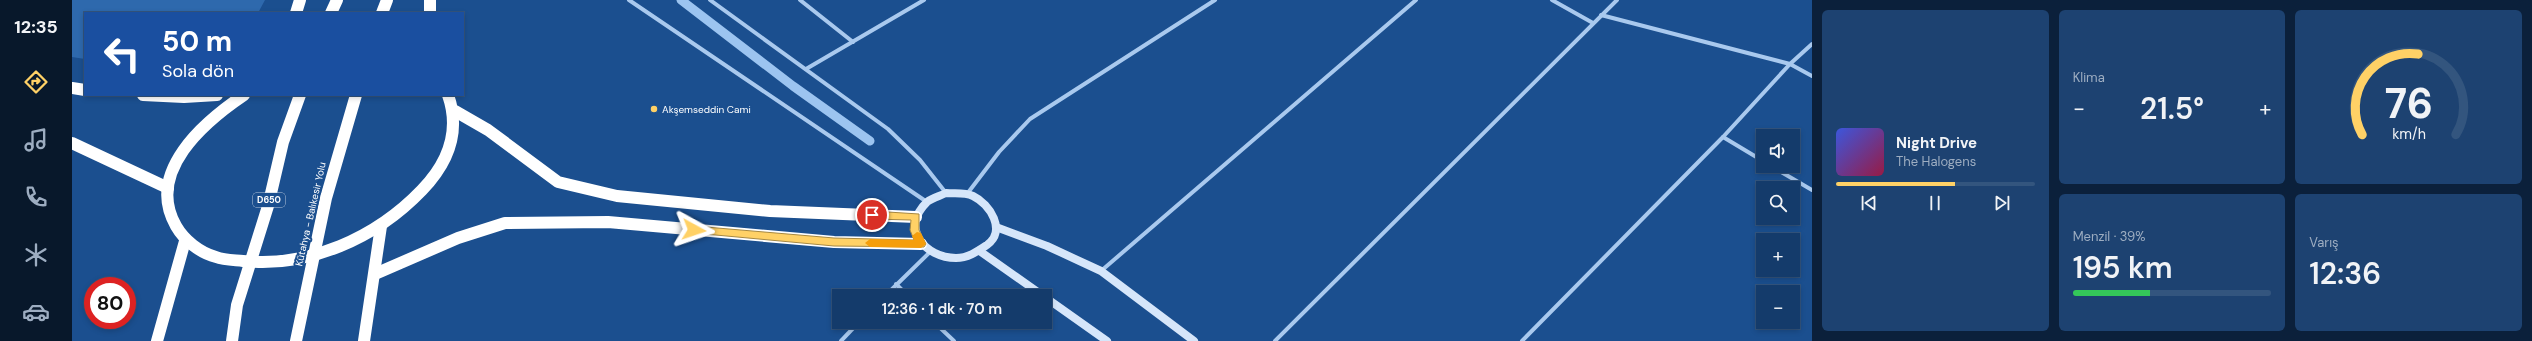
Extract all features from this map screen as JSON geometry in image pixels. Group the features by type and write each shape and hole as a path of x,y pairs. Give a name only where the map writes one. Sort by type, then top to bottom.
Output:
{"highway":[{"path":"296,12 300,0"},
{"path":"331,12 337,0"},
{"path":"382,12 386,0"},
{"path":"430,0 430,12"},
{"path":"72,88 84,90"},
{"path":"164,96 200,96"},
{"path":"243,96 218,114 194,136 177,162 168,188 169,217 185,241 212,257 250,264 293,260 339,247 380,226 416,199 441,169 454,139 455,111 448,96"},
{"name":"D650","path":"232,341 237,305 268,206 283,142 300,96"},
{"name":"Kütahya - Balıkesir Yolu","path":"296,341 326,198 356,96"},
{"path":"455,111 488,130 558,182 617,196 770,211 916,217"},
{"path":"72,143 168,188"},
{"path":"375,274 458,238 505,223 608,222 834,242 925,248"},
{"path":"364,341 375,274 380,226"},
{"path":"157,341 185,241"}],"street":[{"path":"629,0 927,202"},
{"path":"710,0 888,130 920,160 946,193"},
{"path":"800,0 853,42"},
{"path":"806,70 924,0"},
{"path":"967,194 999,152 1030,119 1215,0"},
{"path":"1101,271 1416,0"},
{"path":"1552,0 1592,23"},
{"path":"1275,341 1592,23 1617,0"},
{"path":"1601,15 1790,64 1812,76"},
{"path":"1522,341 1723,137 1790,64 1812,44"},
{"path":"1723,137 1756,157"},
{"path":"1783,173 1812,190"},
{"path":"946,193 967,194 982,201 993,213 996,227 992,241 981,252 964,258 944,257 925,248 914,230 916,217 927,202 946,193"},
{"path":"996,227 1047,246 1101,271 1194,341"},
{"path":"891,289 925,248"},
{"path":"981,252 1076,317 1107,341"},
{"path":"896,284 901,289"},
{"path":"841,341 852,329"},
{"path":"941,329 954,341"}],"shaded area":[{"path":"72,0 265,0 259,12 84,12 84,59 72,57"}],"waterway":[{"path":"681,0 793,86 870,141"}],"slow traffic":[{"path":"870,243 921,244 917,236"}],"place":[{"name":"Akşemseddin Cami","path":"654,109"}],"route":[{"path":"694,230 834,242 921,244 914,230 916,217 872,215"}]}
